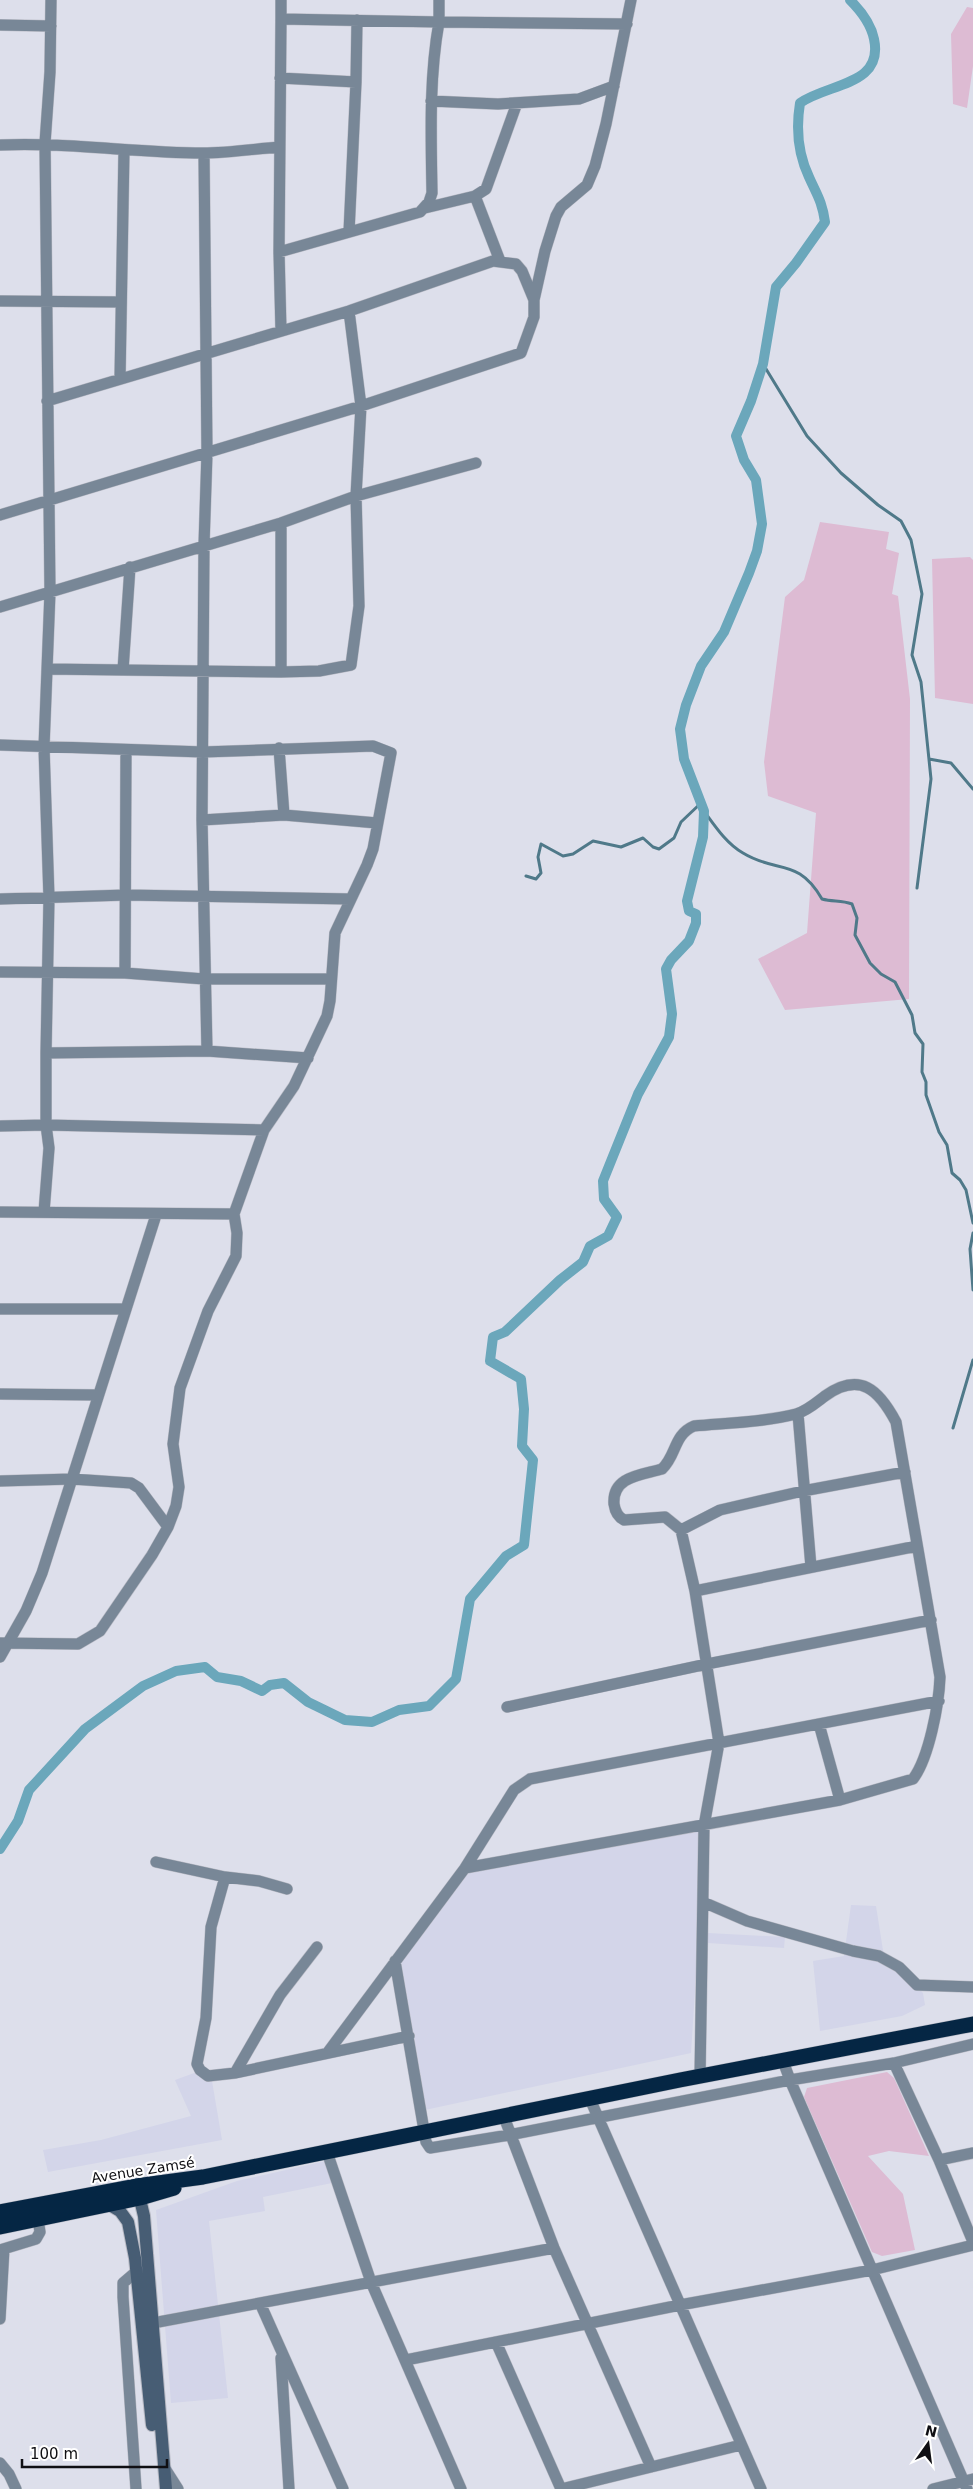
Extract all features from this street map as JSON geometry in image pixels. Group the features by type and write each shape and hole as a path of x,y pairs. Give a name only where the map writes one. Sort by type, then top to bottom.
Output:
{"highway":[{"name":"Avenue Zamsé","path":"0,2212 138,2192 590,2098 973,2024"},
{"name":"Avenue Zamsé","path":"0,2226 110,2205 138,2192"}],"street":[{"path":"44,1212 49,1148 46,1125 46,1053 49,898 44,747 50,592 45,143 51,0"},
{"path":"281,0 279,147 281,331"},
{"path":"425,208 432,193 431,101 434,50 439,22 439,0"},
{"path":"0,514 48,502 362,406 521,353 534,317 534,300 545,251 556,216 561,206 587,184 595,166 614,86 631,0"},
{"path":"281,19 626,24"},
{"path":"349,232 357,20"},
{"path":"0,25 50,26"},
{"path":"280,78 356,82"},
{"path":"431,101 517,103 578,99 614,86"},
{"path":"279,252 420,212 425,208 475,196 486,189 490,182 517,103"},
{"path":"0,145 45,143 124,150 204,153 279,147"},
{"path":"120,379 124,150"},
{"path":"204,153 207,453 202,672 202,820 207,1052"},
{"path":"475,196 500,260"},
{"path":"47,401 349,311 493,261 500,260 516,264 522,271 534,300"},
{"path":"0,301 121,302"},
{"path":"47,669 281,672 348,668 353,662 359,606 356,496 362,406 349,311"},
{"path":"0,607 281,523 356,496 476,463"},
{"path":"281,523 281,672"},
{"path":"123,670 130,567"},
{"path":"0,745 203,752 373,746 391,753 373,849 368,865 335,933 330,979 330,1001 327,1016 308,1058 282,1106 264,1130 234,1214 237,1233 236,1256 208,1311 180,1388 174,1444 179,1487 176,1506 168,1527 152,1555 100,1631 78,1644 5,1643"},
{"path":"279,748 284,815"},
{"path":"125,973 126,750"},
{"path":"202,820 284,815 377,823"},
{"path":"0,899 126,895 350,899"},
{"path":"0,972 125,973 204,979 330,979"},
{"path":"46,1053 207,1052 308,1058"},
{"path":"0,1126 46,1125 264,1130"},
{"path":"0,1212 234,1214"},
{"path":"0,1657 5,1643 26,1612 42,1573 156,1214"},
{"path":"0,1309 125,1309"},
{"path":"465,1868 704,1826 840,1800 913,1779 922,1764 939,1701 940,1677 896,1422 887,1405 875,1391 860,1384 848,1383 833,1390 798,1414 694,1426 685,1430 677,1440 666,1465 662,1469 640,1474 623,1482 617,1487 614,1498 615,1508 620,1518 624,1520 665,1517 681,1530 695,1591 719,1743 704,1826 700,2077"},
{"path":"0,1394 98,1395"},
{"path":"798,1414 811,1567"},
{"path":"681,1530 720,1510 803,1490 905,1472"},
{"path":"0,1480 72,1479 131,1483 139,1488 168,1527"},
{"path":"695,1591 917,1546"},
{"path":"507,1707 707,1664 931,1620"},
{"path":"328,2052 465,1868 511,1795 530,1779 939,1701"},
{"path":"819,1724 840,1800"},
{"path":"156,1862 225,1877 259,1881 287,1889"},
{"path":"225,1877 211,1927 206,2018 197,2064 200,2070 208,2076 235,2073 409,2036"},
{"path":"703,1902 747,1921 854,1951 879,1956 899,1967 917,1985 973,1987"},
{"path":"235,2073 280,1995 317,1947"},
{"path":"395,1961 425,2133 428,2146 433,2148 790,2080 894,2063 973,2044"},
{"path":"784,2061 790,2080 872,2270 968,2483 933,2489"},
{"path":"406,2360 680,2305 872,2270 973,2244 939,2160 894,2063"},
{"path":"590,2098 761,2489"},
{"path":"504,2117 554,2248 650,2467"},
{"path":"327,2152 371,2282 461,2489"},
{"path":"939,2160 973,2153"},
{"path":"138,2192 153,2323 166,2489"},
{"path":"110,2205 120,2211 128,2222 137,2271 159,2489"},
{"path":"0,2319 2,2249 36,2239 40,2232 38,2219"},
{"path":"153,2323 554,2248"},
{"path":"136,2489 123,2297 124,2283 137,2271"},
{"path":"260,2303 342,2489"},
{"path":"496,2342 561,2489 742,2445"},
{"path":"280,2348 289,2489"},
{"path":"0,2463 9,2474 16,2489"},
{"path":"164,2467 178,2489"}],"shaded area":[{"path":"967,7 973,8 973,66 967,108 953,104 951,34"},
{"path":"820,522 889,532 886,549 899,553 892,594 898,596 910,699 909,999 785,1010 758,959 807,933 816,813 768,796 764,762 785,597 804,580"},
{"path":"970,557 973,560 973,704 935,698 932,559"},
{"path":"706,1822 691,2053 420,2111 392,1962 454,1873"},
{"path":"851,1905 876,1906 885,1963 899,1969 923,1993 925,2005 902,2016 820,2031 813,1961 844,1956"},
{"path":"708,1933 785,1937 784,1948 708,1943"},
{"path":"197,2072 212,2081 222,2140 48,2172 43,2150 101,2140 191,2116 175,2080"},
{"path":"887,2072 894,2078 929,2156 889,2151 868,2156 903,2194 915,2250 882,2256 872,2252 804,2097 807,2088"},
{"path":"330,2160 337,2182 263,2197 265,2211 209,2221 228,2398 171,2403 156,2210 237,2181"}],"waterway":[{"path":"0,1849 18,1821 29,1790 85,1729 143,1686 176,1671 205,1667 217,1677 241,1681 262,1691 270,1685 284,1683 308,1702 345,1720 372,1722 399,1710 429,1706 456,1679 470,1599 506,1556 524,1545 533,1460 522,1446 524,1409 521,1379 490,1361 493,1337 505,1332 560,1280 583,1262 590,1246 608,1236 617,1217 604,1199 603,1181 638,1094 669,1037 672,1014 666,969 671,960 689,941 696,923 696,914 689,911 687,901 703,837 704,811 684,759 680,729 686,705 701,666 724,632 757,551 762,524 756,480 744,460 736,436 751,401 763,364 776,287 796,263 825,222 821,203 805,168 800,150 798,131 800,103 862,75 871,66 875,54 871,28 862,13 850,0"},
{"path":"763,364 807,436 841,473 878,505 901,521 911,540 922,594 912,655 921,682 931,779 917,888"},
{"path":"929,759 951,763 973,789"},
{"path":"526,876 536,879 541,873 538,857 541,844 563,856 573,854 593,841 621,847 643,838 653,847 659,849 674,838 681,822 701,803"},
{"path":"704,811 726,839 743,853 766,863 786,868 804,877 822,899 852,904 857,918 855,935 870,963 881,974 895,982 912,1015 915,1033 923,1044 922,1072 926,1082 926,1095 939,1132 947,1145 952,1173 960,1180 966,1190 973,1223"},
{"path":"973,1233 970,1249 973,1290"},
{"path":"953,1428 973,1360"}]}
